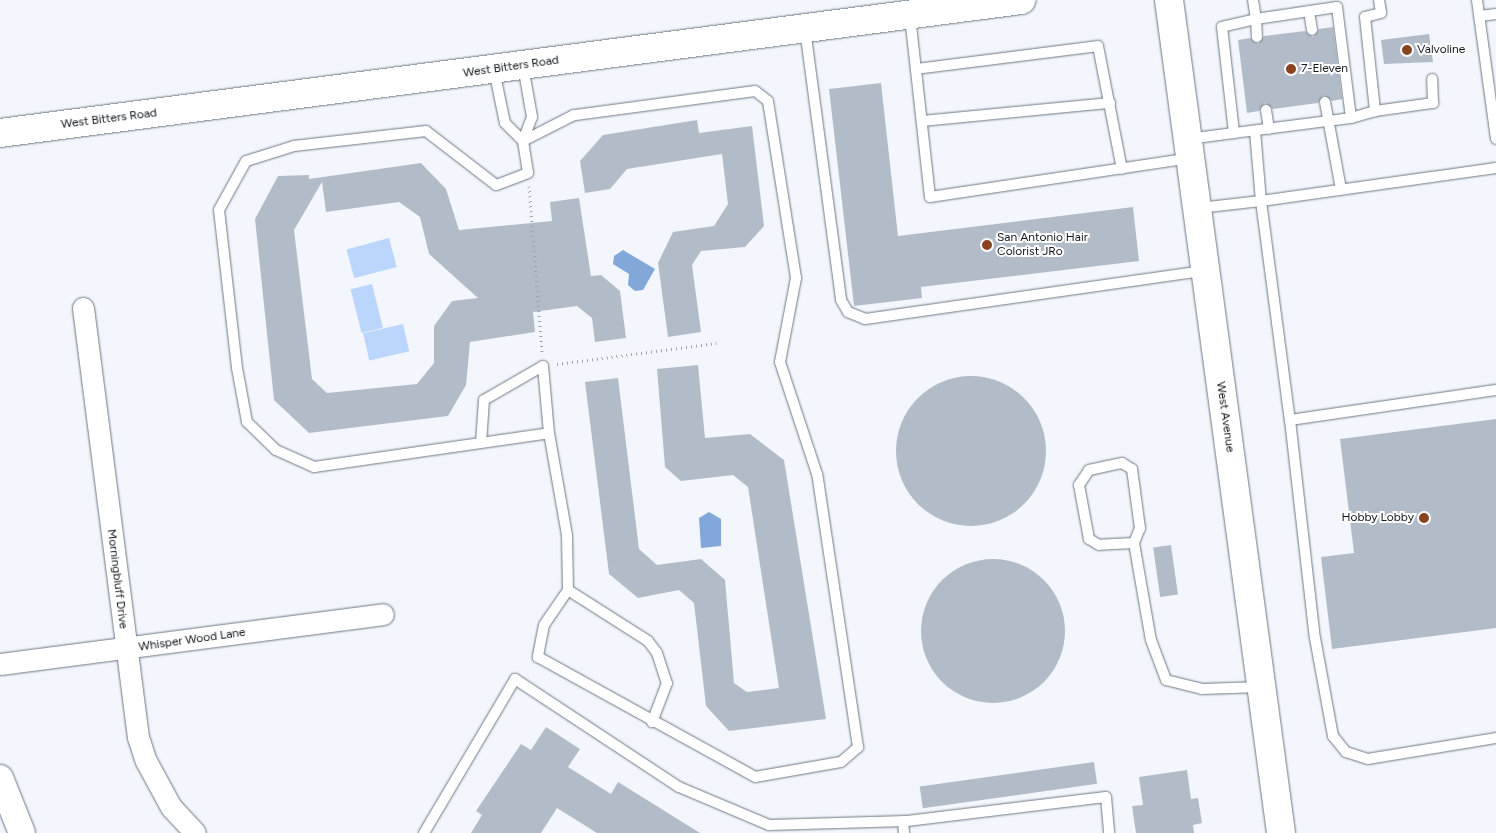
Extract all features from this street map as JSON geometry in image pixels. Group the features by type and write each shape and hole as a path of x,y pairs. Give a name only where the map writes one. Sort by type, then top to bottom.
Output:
{"main road":[{"name":"West Bitters Road","path":"0,133 1021,0"},
{"name":"West Avenue","path":"1169,0 1282,833"}],"street":[{"name":"Morningbluff Drive","path":"83,308 125,649 138,737 146,761 171,807 195,833"},
{"name":"Whisper Wood Lane","path":"0,664 383,614"},
{"path":"0,778 22,833"}],"lane":[{"path":"1253,0 1257,37"},
{"path":"1375,110 1365,17 1381,13 1379,0"},
{"path":"1478,0 1496,139"},
{"path":"1234,133 1222,27 1337,7 1351,118"},
{"path":"1309,11 1312,30"},
{"path":"1480,16 1496,14"},
{"path":"909,15 930,198 1122,169 1234,133 1330,122 1351,118 1375,110 1433,103 1432,79"},
{"path":"805,29 842,300 848,312 865,318 1205,271"},
{"path":"916,69 1098,46 1122,169"},
{"path":"523,66 532,117 523,140 528,173 496,185 426,131 294,146 246,161 219,210 237,368 248,422 276,450 314,467 549,433"},
{"path":"494,70 505,123 523,140"},
{"path":"481,443 484,400 543,366 549,433 567,534 568,590 544,625 538,656 652,722 756,777 841,762 858,748 817,474 780,362 796,278 768,101 755,91 574,115 523,140"},
{"path":"1326,102 1341,189"},
{"path":"922,122 1110,103"},
{"path":"1266,110 1269,129"},
{"path":"1255,131 1261,200 1290,420 1315,638 1334,736 1346,752 1368,759 1496,738"},
{"path":"1197,209 1496,168"},
{"path":"1290,420 1496,390"},
{"path":"1134,543 1100,545 1089,539 1079,485 1089,470 1122,463 1132,469 1140,528 1134,543 1151,640 1166,680 1202,689 1262,687"},
{"path":"568,590 648,641 657,653 667,683 652,722"},
{"path":"424,833 515,679 679,787 768,825 903,821 1106,797 1109,833"},
{"path":"903,821 904,833"}],"path":[{"path":"528,173 543,366 717,343"}],"shaded area":[{"path":"389,238 397,267 354,278 346,249"},
{"path":"623,250 655,269 643,290 635,291 628,285 629,274 613,264 614,256"},
{"path":"372,284 383,328 362,333 351,289"},
{"path":"403,324 409,351 369,361 363,333"},
{"path":"709,512 721,519 721,546 701,548 699,518"}],"building":[{"name":"7-Eleven","path":"1333,27 1342,99 1332,101 1324,95 1318,103 1273,109 1265,103 1259,111 1247,113 1238,40 1250,38 1258,44 1264,36 1305,31 1313,37 1319,29"},
{"name":"Valvoline","path":"1429,34 1433,62 1384,64 1381,40"},
{"path":"881,83 898,236 1133,207 1139,261 921,287 922,298 854,306 829,89"},
{"path":"697,120 699,133 752,126 764,226 745,247 701,251 692,265 701,332 668,337 658,263 673,232 714,226 728,204 722,154 627,169 610,189 585,193 580,161 603,135"},
{"path":"421,163 446,189 459,230 552,221 550,202 579,198 591,276 601,275 620,291 626,338 595,342 592,318 577,306 533,312 535,332 470,342 466,385 448,416 309,433 274,400 255,219 278,176 309,175 309,179","holes":["322,182 326,212 399,202 420,217 429,254 478,298 452,301 434,326 434,363 417,384 327,393 312,379 294,230"]},
{"path":"698,365 705,438 750,434 784,460 826,719 729,731 706,706 694,603 679,590 638,598 609,574 585,382 618,378 639,549 657,565 701,559 725,580 734,683 747,692 779,688 748,487 733,475 681,481 665,467 657,369"},
{"path":"971,376 986,377 1000,381 1013,388 1024,398 1034,409 1041,422 1045,436 1045,466 1041,480 1034,493 1024,504 1013,514 1000,521 986,525 971,526 956,525 942,521 929,514 918,504 908,493 901,480 897,466 896,451 897,436 901,422 908,409 918,398 929,388 942,381 956,377"},
{"path":"1496,419 1496,628 1332,649 1321,557 1354,553 1340,439"},
{"path":"1171,545 1178,595 1160,597 1153,548"},
{"path":"993,559 1021,564 1044,580 1060,603 1065,631 1060,659 1044,682 1021,698 993,703 965,698 942,682 926,659 921,631 926,603 942,580 965,564"},
{"path":"546,727 580,749 568,767 611,794 618,782 700,833 597,833 557,808 541,833 471,833 482,815 476,811 521,744 531,750"},
{"path":"1094,762 1097,784 923,808 920,786"},
{"path":"1187,770 1191,799 1198,798 1202,823 1193,825 1194,833 1136,833 1132,806 1143,805 1139,777"}],"place":[{"name":"Valvoline","path":"1407,50"},
{"name":"7-Eleven","path":"1291,69"},
{"name":"San Antonio Hair Colorist JRo","path":"987,245"},
{"name":"Hobby Lobby","path":"1424,518"}]}
